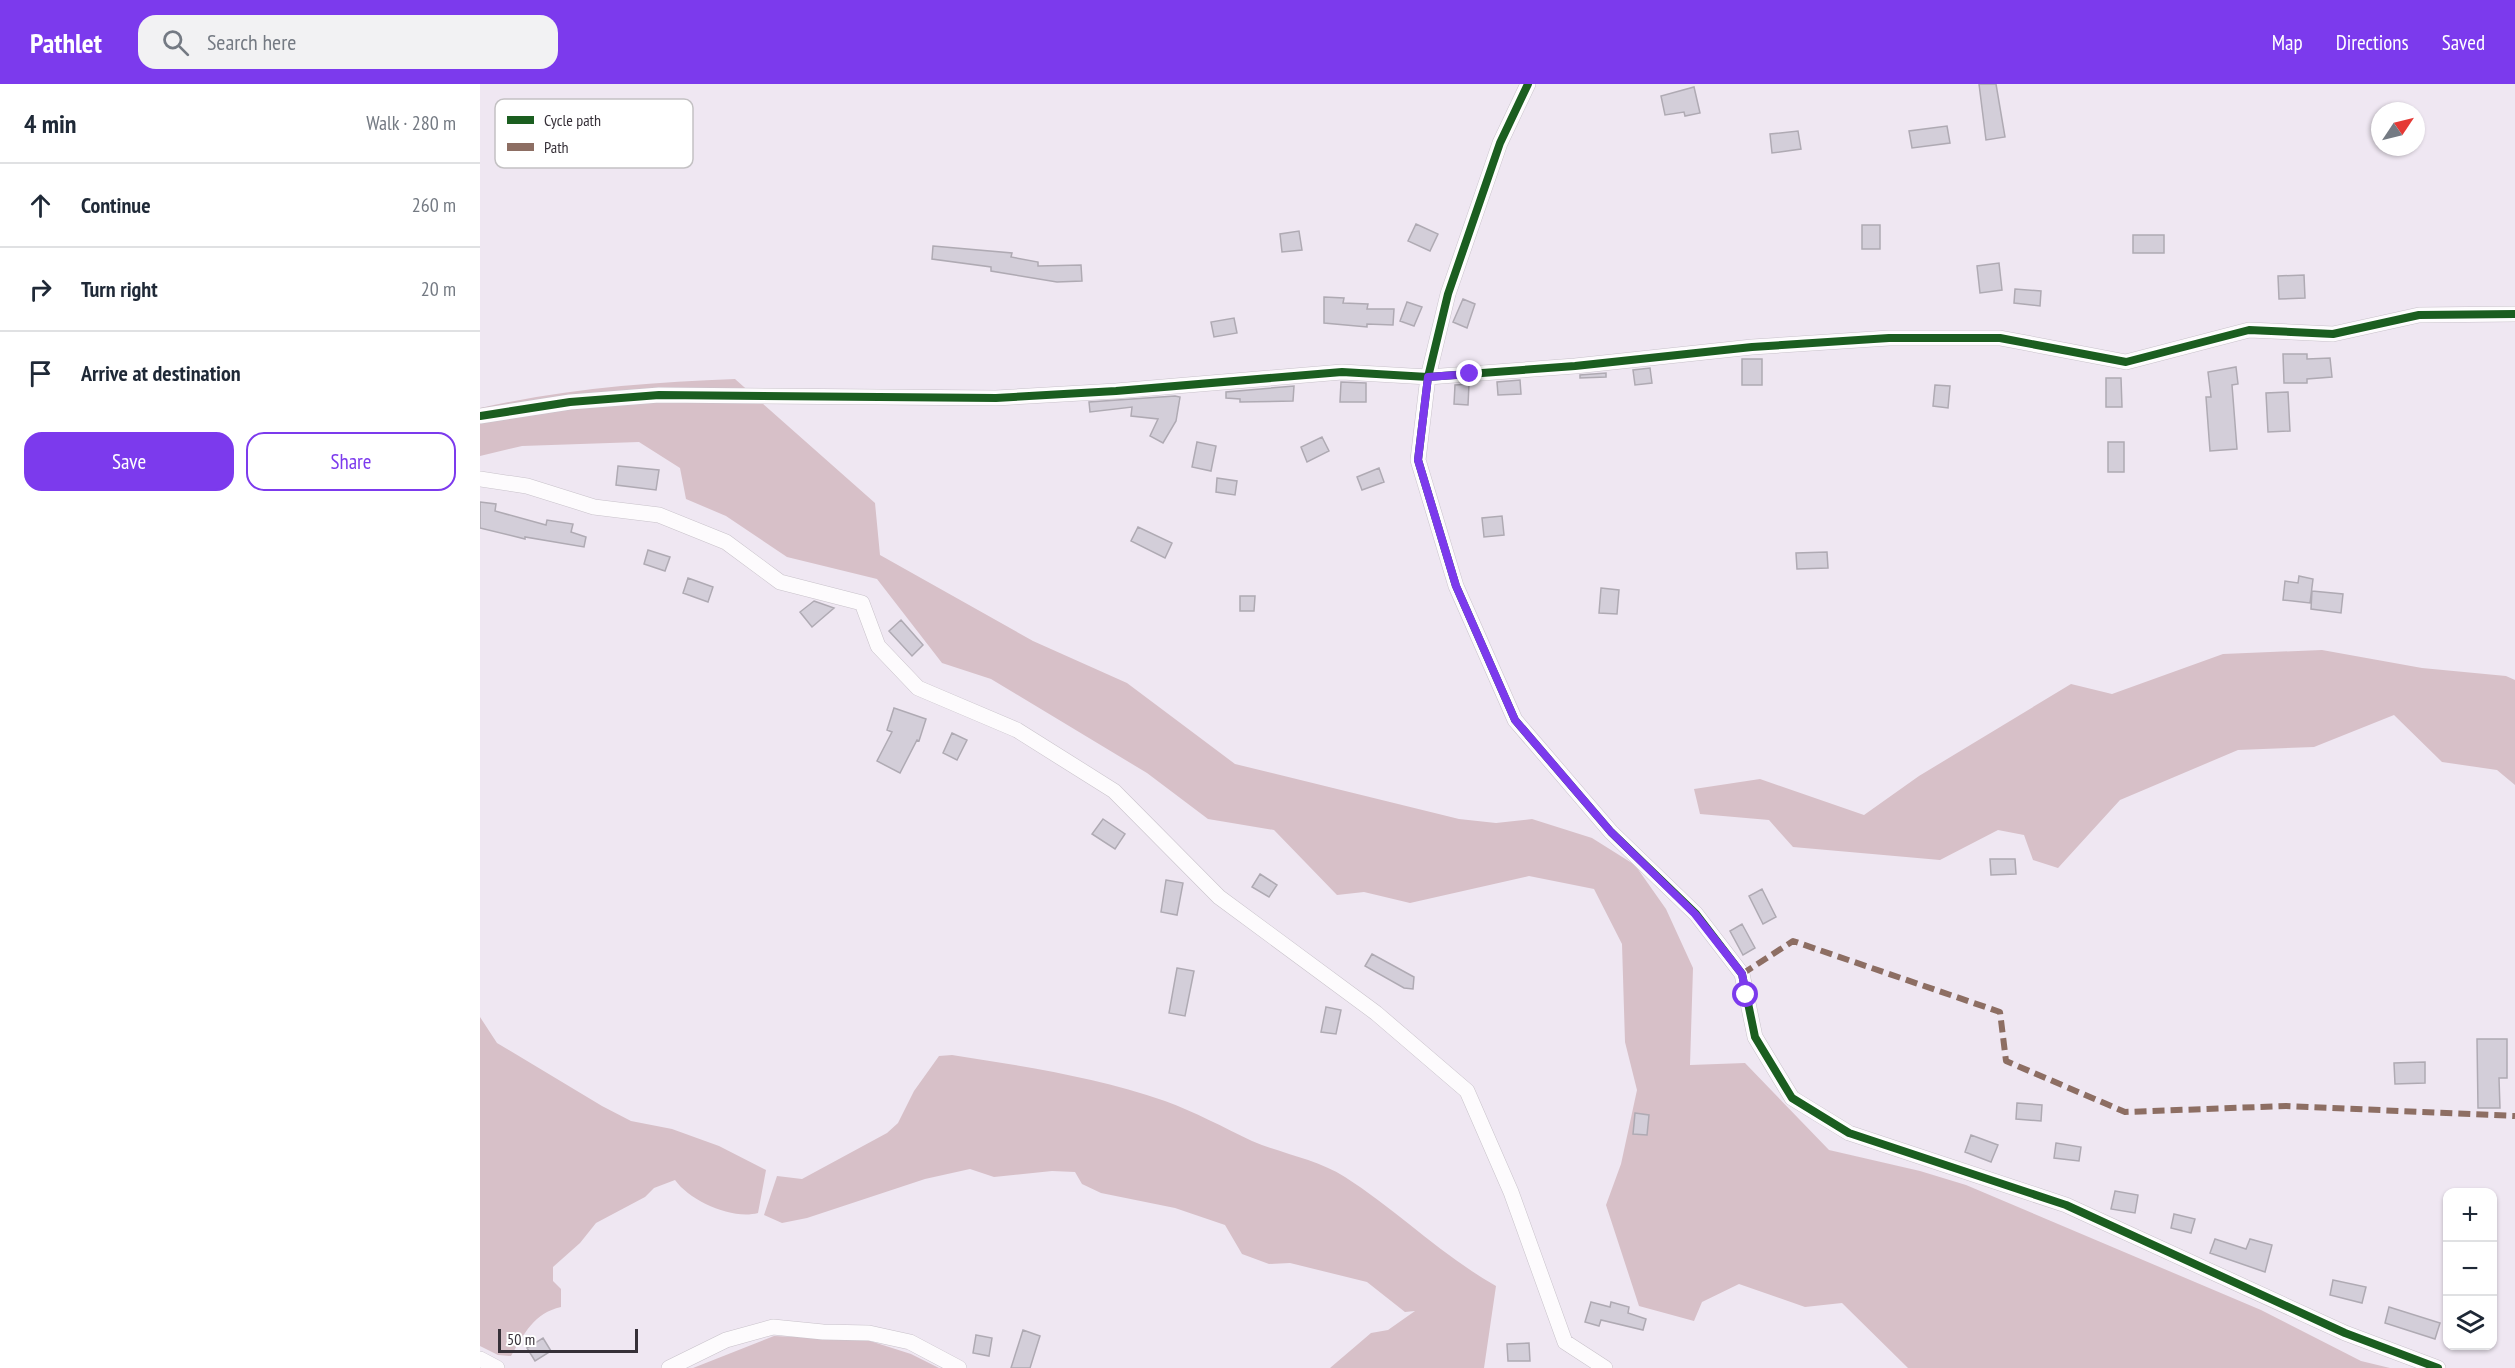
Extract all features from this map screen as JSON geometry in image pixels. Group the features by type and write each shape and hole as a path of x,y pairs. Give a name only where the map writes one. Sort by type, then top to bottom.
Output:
{"street":[{"path":"1528,84 1500,143 1448,294 1428,377 1418,460 1456,586 1515,720 1611,832 1695,914 1742,974 1755,1037 1792,1098 1849,1133 2066,1205 2345,1334 2438,1368"},
{"path":"480,416 570,402 659,395 996,398 1116,391 1342,372 1428,377 1575,366 1752,347 1889,338 2000,339 2126,362 2249,330 2333,334 2419,315 2515,314"},
{"path":"480,479 527,486 594,507 659,514 726,542 780,582 862,603 878,646 918,688 1017,730 1114,791 1219,897 1376,1013 1467,1091 1511,1192 1565,1342 1605,1368"},
{"path":"669,1368 726,1340 773,1327 823,1332 869,1333 910,1342 959,1368"},
{"path":"480,1359 497,1368"}],"shaded area":[{"path":"735,379 875,503 880,555 1033,641 1127,683 1235,764 1459,819 1496,823 1532,819 1592,838 1635,865 1666,909 1693,968 1690,1065 1745,1063 1829,1150 1920,1171 1966,1185 2261,1310 2361,1361 2390,1368 1908,1368 1842,1303 1805,1307 1739,1284 1702,1302 1694,1321 1639,1306 1606,1205 1621,1164 1637,1090 1625,1042 1622,944 1594,889 1529,876 1410,903 1364,892 1337,895 1274,830 1208,819 1147,773 991,679 942,663 877,579 787,557 726,516 686,499 680,468 639,442 522,446 480,456 480,408 512,401 607,388"},
{"path":"2322,650 2422,668 2506,676 2515,680 2515,785 2497,770 2442,762 2394,715 2314,747 2238,750 2120,800 2058,868 2033,860 2024,835 1998,830 1940,860 1793,847 1769,820 1700,814 1694,789 1760,779 1864,815 1919,776 2071,684 2112,694 2223,654"},
{"path":"480,1017 497,1043 602,1106 631,1121 672,1129 719,1146 766,1170 758,1213 736,1214 712,1207 691,1195 675,1180 654,1188 645,1197 596,1223 580,1243 553,1267 553,1281 561,1289 561,1307 537,1319 525,1332 511,1356 498,1355 480,1346"},
{"path":"952,1055 1059,1073 1113,1085 1165,1101 1263,1146 1311,1161 1345,1177 1457,1261 1496,1286 1484,1368 1330,1368 1371,1333 1388,1330 1415,1311 1405,1312 1367,1282 1290,1263 1269,1264 1242,1254 1225,1225 1175,1208 1101,1193 1082,1184 1075,1172 1052,1171 994,1177 970,1169 925,1179 807,1218 782,1223 764,1215 777,1176 802,1179 887,1133 898,1123 914,1091 939,1056"},
{"path":"774,1336 867,1340 911,1354 939,1368 693,1368"}],"building":[{"path":"1979,84 1996,84 2005,137 1986,140"},
{"path":"1694,87 1700,113 1685,116 1684,112 1665,115 1661,96"},
{"path":"1947,126 1950,143 1912,148 1909,131"},
{"path":"1798,131 1801,149 1772,153 1770,134"},
{"path":"1416,224 1438,234 1430,251 1408,241"},
{"path":"1862,225 1880,225 1880,249 1862,249"},
{"path":"1299,231 1302,250 1282,252 1280,234"},
{"path":"2133,235 2164,235 2164,253 2133,253"},
{"path":"933,246 1012,253 1011,257 1038,262 1038,266 1081,265 1082,281 1057,282 991,271 991,267 932,259"},
{"path":"1999,263 2002,290 1980,293 1977,266"},
{"path":"2304,275 2305,298 2279,299 2278,276"},
{"path":"2015,289 2041,291 2040,306 2014,303"},
{"path":"1324,297 1344,298 1343,303 1368,304 1367,309 1394,309 1393,325 1367,324 1367,327 1324,323"},
{"path":"1463,299 1475,304 1467,328 1453,322"},
{"path":"1407,302 1422,307 1414,326 1400,321"},
{"path":"1234,318 1237,333 1214,337 1211,322"},
{"path":"2283,354 2307,354 2307,359 2330,358 2332,377 2307,379 2307,383 2284,383"},
{"path":"1742,359 1762,359 1762,385 1742,385"},
{"path":"2236,367 2238,384 2232,385 2237,449 2210,451 2206,397 2211,397 2208,372"},
{"path":"1650,368 1652,383 1635,385 1633,370"},
{"path":"1606,373 1606,377 1580,378 1580,375"},
{"path":"2106,378 2121,378 2122,407 2106,407"},
{"path":"1520,380 1521,394 1498,395 1497,382"},
{"path":"1341,382 1366,383 1366,402 1340,402"},
{"path":"1469,384 1468,405 1454,404 1455,385"},
{"path":"1935,385 1950,386 1948,408 1933,406"},
{"path":"1294,386 1293,401 1240,402 1240,399 1226,398 1226,392"},
{"path":"2288,392 2290,431 2268,432 2266,393"},
{"path":"1180,397 1176,421 1163,443 1150,436 1158,419 1131,416 1132,407 1090,412 1089,402"},
{"path":"1322,437 1329,451 1307,462 1301,447"},
{"path":"1197,442 1216,446 1211,471 1192,467"},
{"path":"2108,442 2124,442 2124,472 2108,472"},
{"path":"618,466 659,470 656,490 616,485"},
{"path":"1379,468 1384,482 1362,490 1357,477"},
{"path":"1217,478 1237,481 1235,495 1216,492"},
{"path":"480,502 496,504 495,511 546,525 547,520 573,524 571,532 586,537 584,547 525,537 525,539 480,528"},
{"path":"1502,516 1504,535 1484,537 1482,518"},
{"path":"1138,527 1172,543 1165,558 1131,541"},
{"path":"648,550 670,557 665,571 644,564"},
{"path":"1827,552 1828,568 1797,569 1796,553"},
{"path":"2299,576 2313,579 2310,603 2283,600 2285,581 2298,583"},
{"path":"688,578 713,587 708,602 683,593"},
{"path":"1601,588 1619,590 1617,614 1599,613"},
{"path":"2312,591 2343,594 2341,613 2311,609"},
{"path":"1240,596 1255,596 1254,611 1240,611"},
{"path":"814,601 834,608 812,627 800,612"},
{"path":"901,620 923,645 912,656 889,631"},
{"path":"894,708 926,719 919,741 917,740 900,773 877,761 892,732 887,730"},
{"path":"952,733 967,740 957,760 943,753"},
{"path":"1103,819 1125,834 1115,849 1092,834"},
{"path":"1990,859 2015,859 2016,874 1991,875"},
{"path":"1260,874 1277,885 1269,897 1252,887"},
{"path":"1166,880 1183,883 1177,915 1161,912"},
{"path":"1762,889 1776,917 1763,924 1749,896"},
{"path":"1742,924 1755,948 1743,955 1730,931"},
{"path":"1372,954 1414,977 1413,989 1404,988 1365,966"},
{"path":"1177,968 1194,971 1185,1016 1169,1013"},
{"path":"1326,1007 1341,1010 1336,1034 1321,1032"},
{"path":"2477,1039 2507,1039 2507,1078 2499,1078 2500,1108 2478,1108"},
{"path":"2425,1062 2425,1083 2395,1084 2394,1063"},
{"path":"2017,1103 2042,1105 2041,1121 2016,1119"},
{"path":"1635,1113 1649,1115 1647,1135 1633,1134"},
{"path":"1971,1135 1998,1145 1991,1162 1965,1152"},
{"path":"2056,1143 2081,1147 2079,1161 2054,1158"},
{"path":"2115,1191 2138,1195 2135,1213 2111,1209"},
{"path":"2174,1214 2195,1219 2191,1233 2171,1228"},
{"path":"2215,1239 2246,1249 2250,1239 2272,1245 2265,1272 2210,1253"},
{"path":"2333,1280 2366,1287 2362,1303 2330,1295"},
{"path":"1591,1302 1610,1307 1611,1302 1629,1307 1628,1313 1646,1319 1643,1330 1601,1320 1599,1326 1585,1322"},
{"path":"2389,1307 2440,1323 2435,1339 2385,1323"},
{"path":"1023,1330 1040,1336 1030,1368 1011,1368"},
{"path":"976,1335 992,1338 989,1356 973,1353"},
{"path":"543,1338 551,1351 535,1361 527,1348"},
{"path":"1529,1343 1530,1361 1508,1361 1507,1344"}],"marked path":[{"path":"1742,974 1793,941 2000,1012 2006,1061 2125,1112 2286,1106 2515,1116"}],"cycle path":[{"path":"1528,84 1500,143 1448,294 1428,377 1418,460 1456,586 1515,720 1611,832 1696,914 1742,974 1755,1037 1792,1098 1849,1133 2066,1205 2345,1333 2438,1368"},
{"path":"480,416 570,402 659,395 996,398 1116,391 1342,372 1428,377 1575,366 1752,347 1889,338 2000,338 2126,362 2249,330 2333,334 2419,315 2515,314"}],"route":[{"path":"1470,374 1428,377 1418,460 1456,586 1506,701 1515,720 1611,832 1695,914 1742,974 1746,995"}]}
